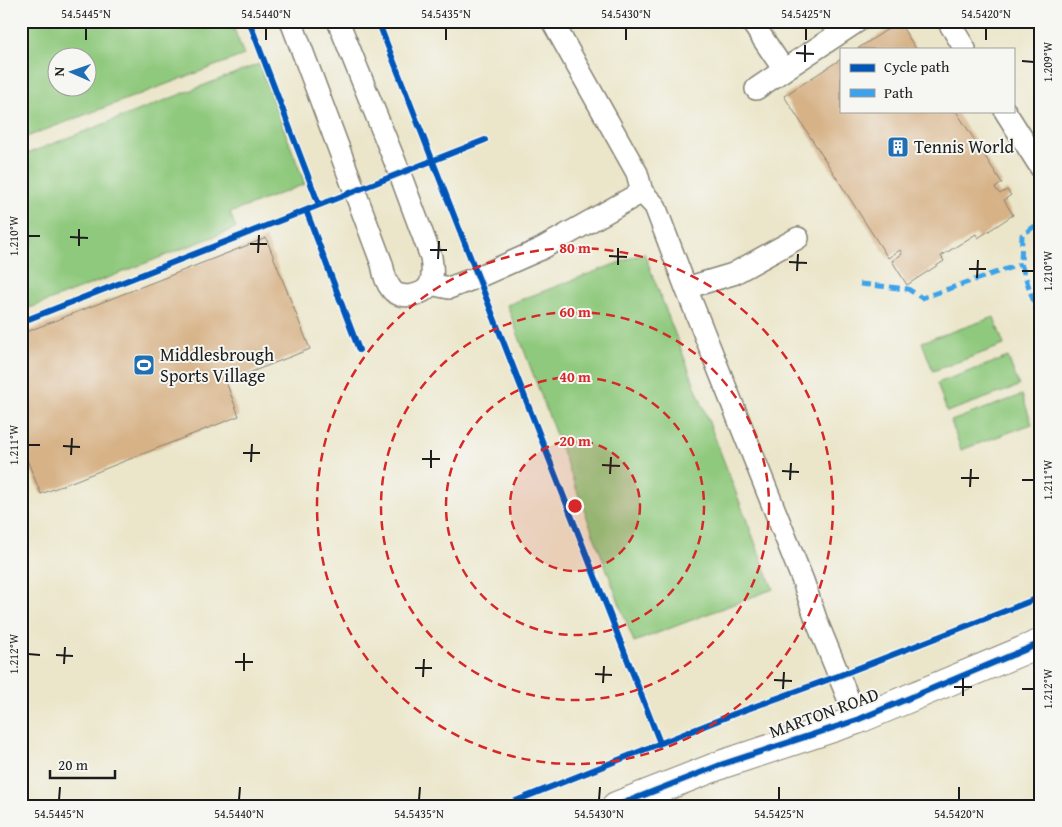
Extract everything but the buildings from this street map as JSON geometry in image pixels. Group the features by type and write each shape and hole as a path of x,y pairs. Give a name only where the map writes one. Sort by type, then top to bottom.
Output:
{"main road":[{"name":"MARTON ROAD","path":"616,806 723,764 857,720 1041,642"}],"street":[{"path":"292,21 382,264 386,280 393,292 404,296 417,293 424,290 430,284 433,270 430,257 400,174 338,21"},
{"path":"552,21 637,172 642,192 656,206 686,288 857,720"},
{"path":"751,21 784,70"},
{"path":"756,89 858,21"},
{"path":"948,21 964,48"},
{"path":"1006,112 1041,168"},
{"path":"430,284 449,288 478,278 540,250 642,192"},
{"path":"686,288 733,274 798,238"}],"green space":[{"path":"21,21 231,21 244,55 21,139"},
{"path":"259,64 305,184 230,213 236,228 30,308 21,285 21,156"},
{"path":"644,253 773,589 634,642 507,305"},
{"path":"994,317 1004,345 933,371 922,342"},
{"path":"1008,357 1019,386 947,412 937,383"},
{"path":"1022,395 1032,424 961,450 951,421"}],"marked path":[{"path":"1035,226 1022,235 1021,264 1041,323"},
{"path":"860,284 908,289 922,298 1021,264"}],"cycle path":[{"path":"249,21 319,205"},
{"path":"378,21 660,743"},
{"path":"21,322 485,140"},
{"path":"306,210 359,350"},
{"path":"503,806 734,714 838,676 1041,597"},
{"path":"616,806 723,764 857,720 1041,643"}],"place":[{"name":"Tennis World","path":"898,147"},
{"name":"Middlesbrough Sports Village","path":"144,365"}]}
